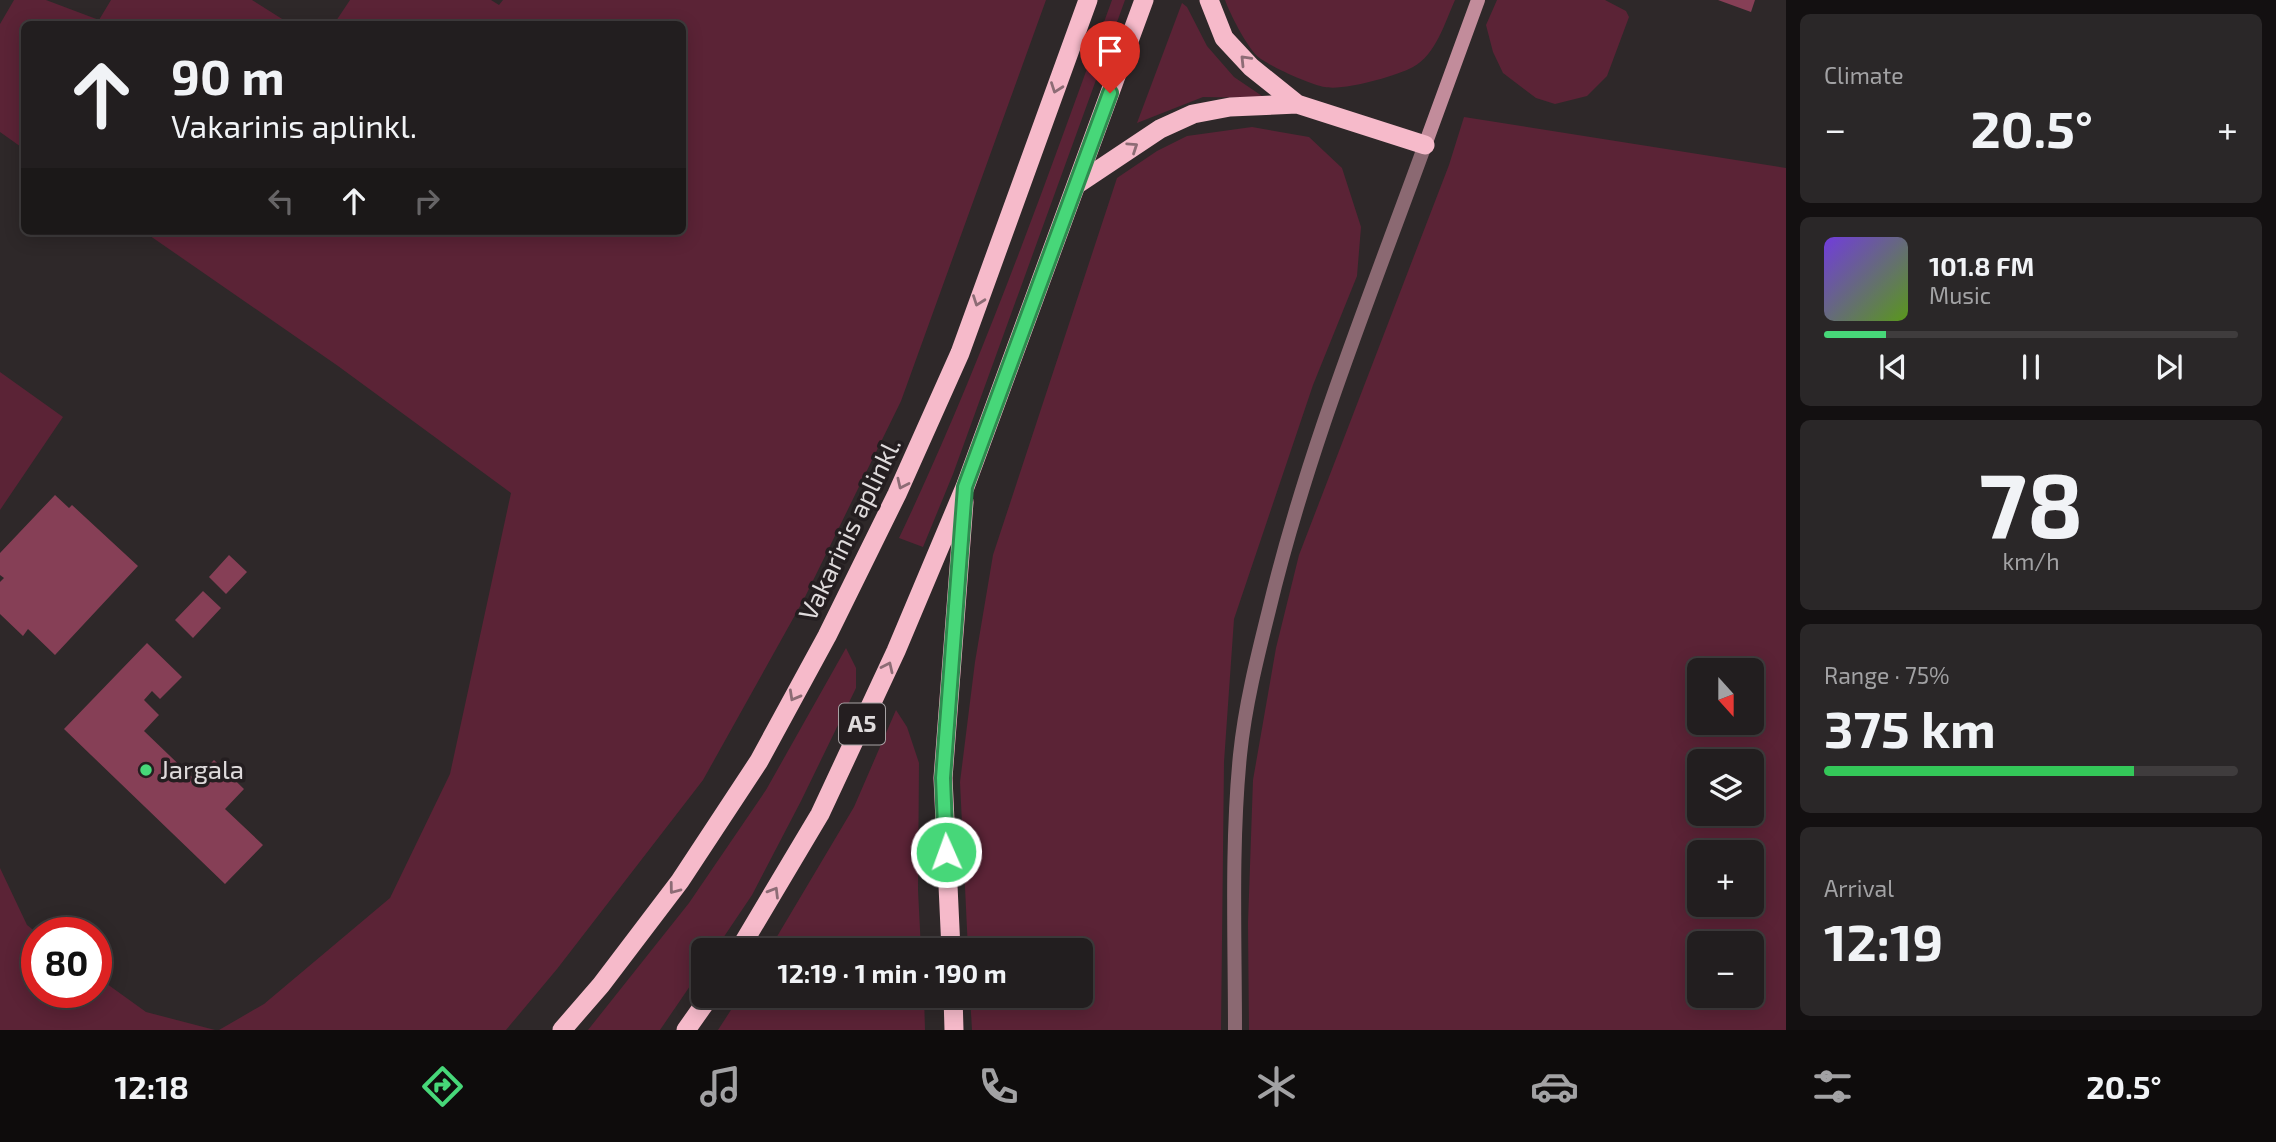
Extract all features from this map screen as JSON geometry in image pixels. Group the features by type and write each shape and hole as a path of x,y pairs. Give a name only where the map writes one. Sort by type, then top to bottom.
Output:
{"highway":[{"name":"Vakarinis aplinkl.","path":"562,1030 601,985 680,881 758,761 827,636 897,494 960,353 1088,0"},
{"name":"A5","path":"746,938 820,814 895,651 965,487 1144,0"},
{"path":"1209,0 1224,38 1251,68 1297,104 1425,145"},
{"path":"1076,185 1160,129 1193,114 1230,107 1297,104"},
{"path":"950,938 943,778 965,487"},
{"path":"686,1030 702,1008"},
{"path":"953,1008 954,1030"}],"main road":[{"path":"1425,145 1478,0"}],"street":[{"path":"1235,1030 1235,829 1240,754 1252,681 1285,542 1315,447 1425,145"}],"shaded area":[{"path":"14,0 46,0 99,20 111,0 252,0 285,21 21,21 21,147 0,132 0,24"},
{"path":"350,0 491,0 499,5 503,0 1046,0 901,401 804,599 703,780 557,969 506,1030 219,1030 264,1004 390,898 450,774 511,493 338,366 149,235 686,235 686,21 336,21"},
{"path":"1112,0 1125,0 953,474 923,547 899,538 985,339"},
{"path":"1225,0 1455,0 1439,37 1421,62 1383,78 1333,88 1300,79 1257,56 1248,45"},
{"path":"1497,0 1605,0 1626,11 1629,17 1607,76 1587,96 1555,104 1536,98 1503,73 1493,52 1486,25"},
{"path":"1182,3 1187,7 1207,46 1234,77 1265,98 1203,97 1137,123"},
{"path":"1464,117 1786,168 1786,1030 1249,1030 1248,923 1253,780 1276,648 1299,555 1449,165"},
{"path":"1252,127 1309,137 1342,168 1361,227 1357,276 1313,385 1234,619 1224,762 1221,1030 972,1030 971,1008 1093,1008 1093,938 967,938 960,782 975,662 993,555 1117,178 1157,151 1187,136"},
{"path":"0,372 63,417 0,510"},
{"path":"846,648 856,668 856,688 752,895 723,938 691,938 691,985 660,1030 588,1030 689,903 766,790"},
{"path":"896,710 907,727 919,763 920,938 776,938 854,807"},
{"path":"0,868 23,917 21,917 21,1008 112,1008 112,988 146,1012 215,1030 0,1030"},
{"path":"732,1008 924,1008 925,1030 718,1030"}],"building":[{"path":"1718,0 1755,0 1751,12"},
{"path":"55,495 69,508 72,505 138,566 55,655 28,629 23,636 0,614 0,582 4,578 0,575 0,553"},
{"path":"229,555 247,572 226,594 209,577"},
{"path":"203,591 221,608 193,638 175,620"},
{"name":"Jargala","path":"147,643 182,677 160,699 152,691 144,700 159,715 144,731 195,780 214,760 244,789 225,809 263,845 225,884 64,729"}],"place":[{"name":"Jargala","path":"146,770"}],"route":[{"path":"946,852 943,778 965,487 1110,93"}]}
